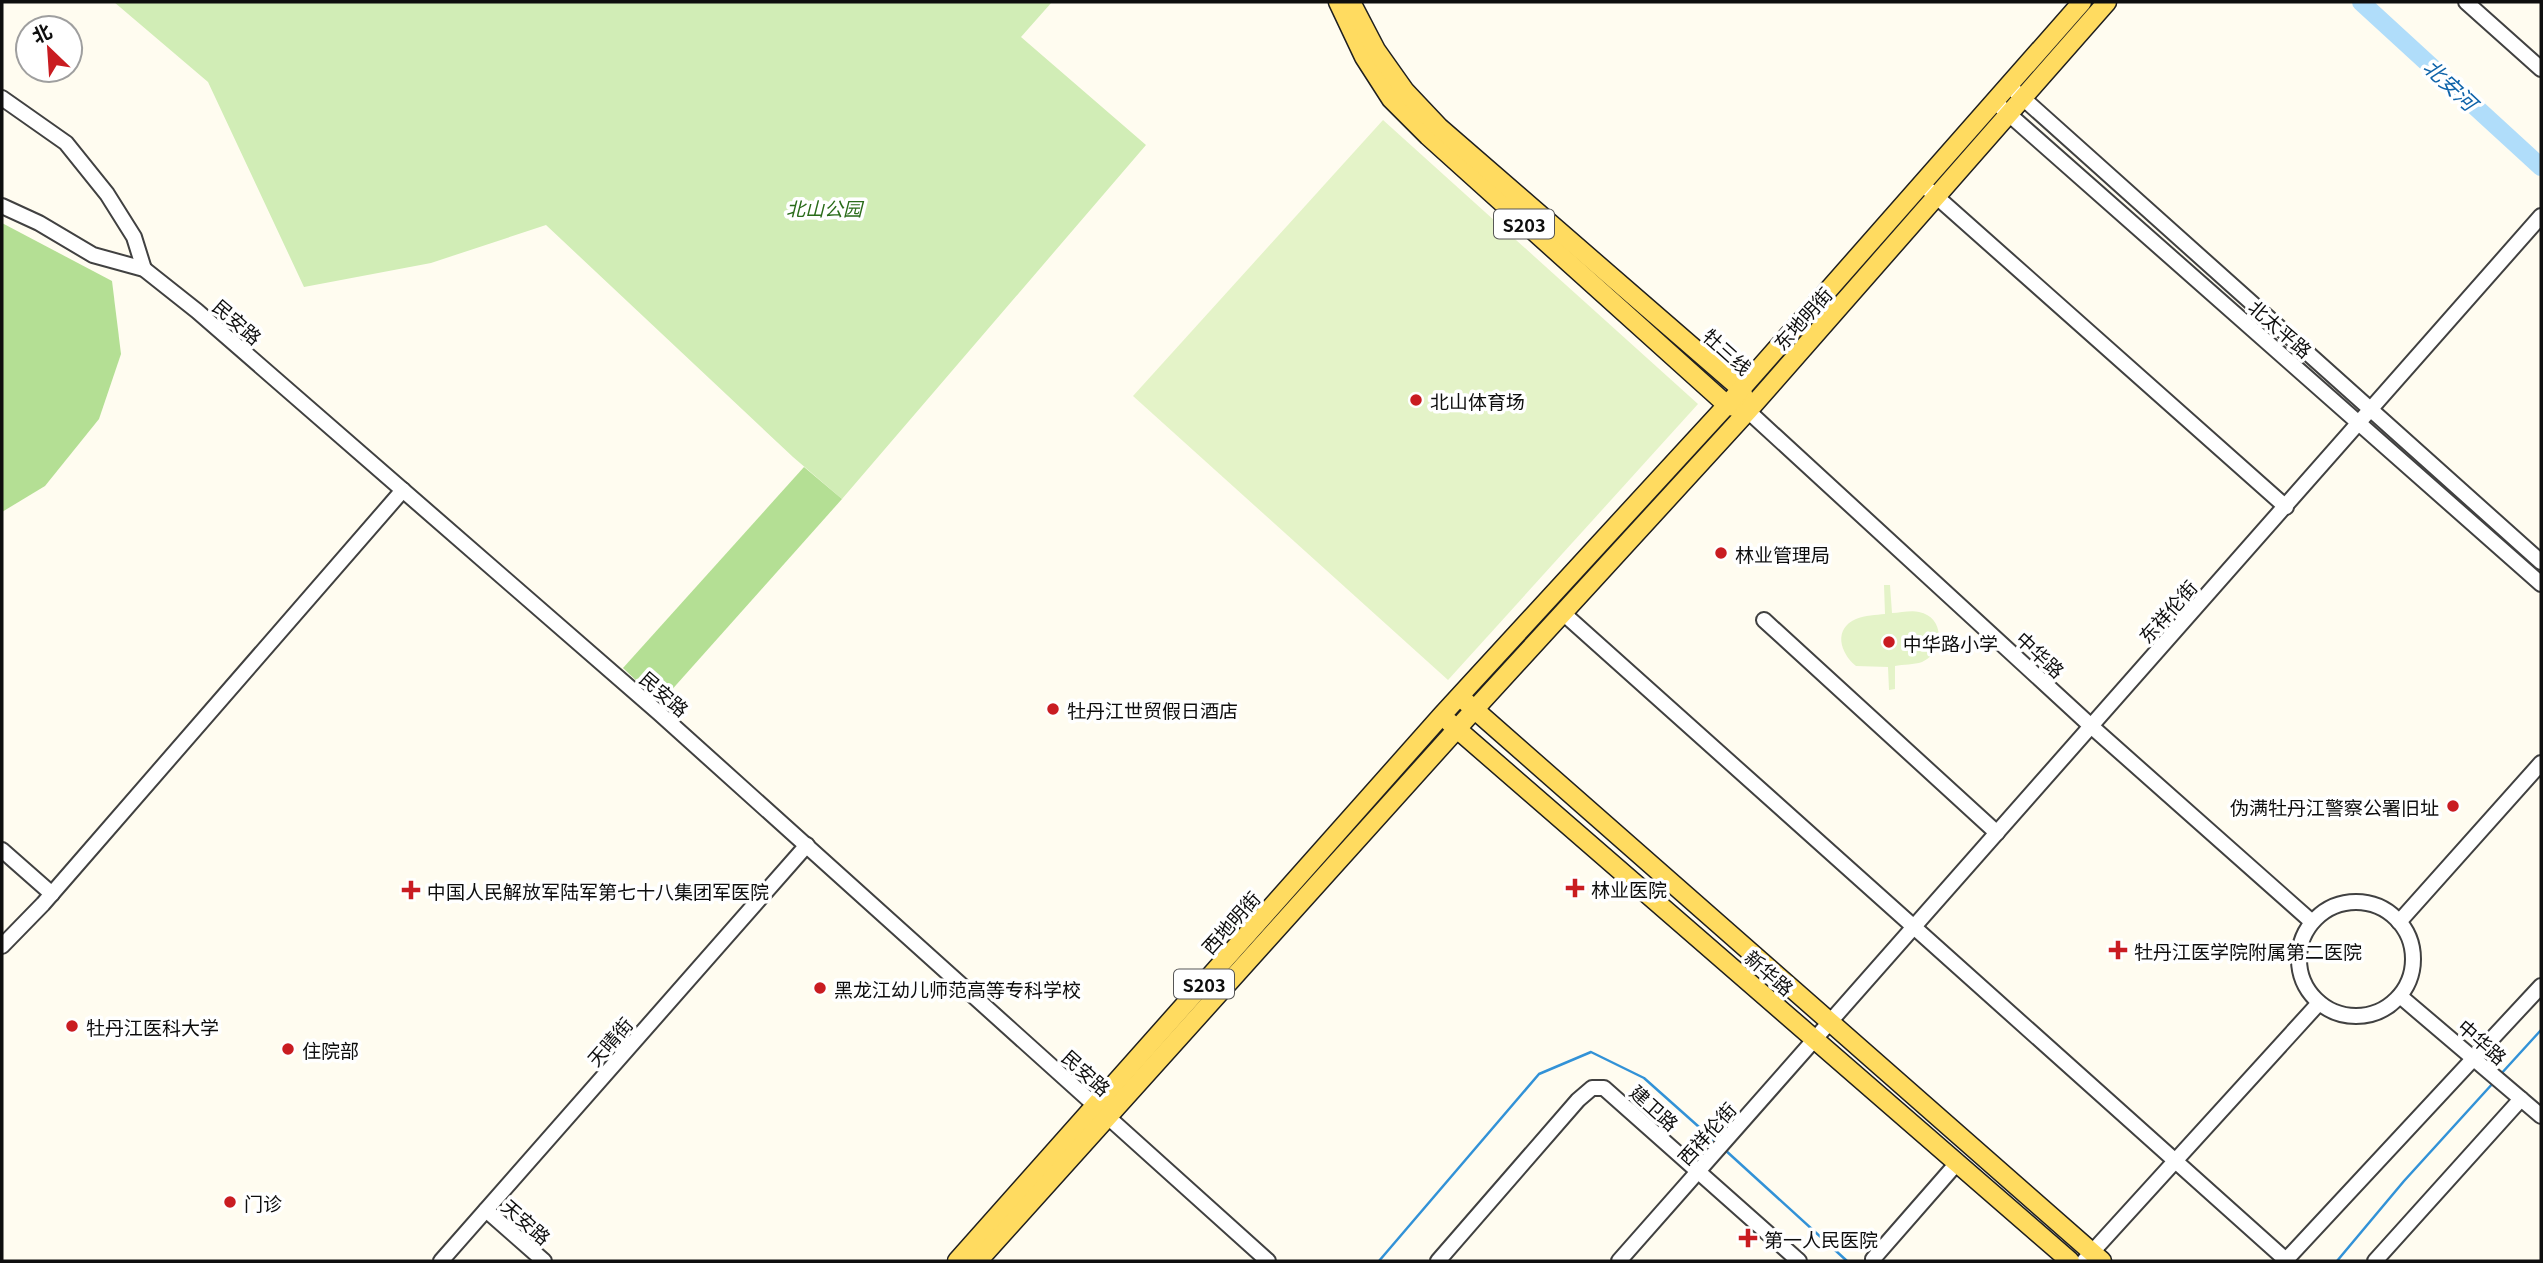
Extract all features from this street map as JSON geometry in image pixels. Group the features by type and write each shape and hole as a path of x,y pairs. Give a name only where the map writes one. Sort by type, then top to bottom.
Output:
{"main road":[{"name":"S203","path":"1338,2 1364,57 1391,99 1474,179 1727,405 1748,411"},
{"name":"牡三线","path":"1352,2 1376,50 1405,91 1439,127 1741,388 1748,411"},
{"name":"东地明街","path":"1450,705 1727,405 2082,2"},
{"name":"东地明街","path":"1466,719 1748,411 2107,2"},
{"name":"新华路","path":"1450,705 1823,1031 1958,1163 2070,1261"},
{"path":"1450,705 1823,1031 2093,1258"},
{"name":"西地明街","path":"978,1261 1102,1111 1450,705"},
{"name":"西地明街","path":"957,1261 1102,1111 1466,719"}],"street":[{"path":"2466,2 2541,69"},
{"name":"北太平路","path":"2008,85 2541,562"},
{"path":"2,98 66,143 107,194 134,237 144,270"},
{"name":"北太平路","path":"1994,101 2541,584"},
{"path":"1923,184 2286,507"},
{"name":"民安路","path":"2,206 93,255 144,270 197,311 659,713 1268,1261"},
{"name":"东祥伦街","path":"1823,1031 2541,216"},
{"name":"中华路","path":"1748,411 2091,726 2312,922"},
{"path":"2,946 52,894 403,490"},
{"path":"1563,613 2286,1261 2541,986"},
{"path":"1764,620 1997,832"},
{"path":"2399,922 2541,763"},
{"name":"天晴街","path":"440,1261 807,845"},
{"path":"2,850 52,894"},
{"path":"2362,902 2380,907 2399,922 2407,932 2413,965 2409,981 2400,996 2387,1007 2370,1014 2352,1016 2319,1003 2307,989 2300,973 2299,955 2303,938 2312,922 2326,910 2344,903 2362,902"},
{"name":"中华路","path":"2400,996 2541,1116"},
{"path":"2093,1258 2175,1162 2319,1003"},
{"name":"西祥伦街","path":"1619,1261 1823,1031"},
{"name":"建卫路","path":"1438,1261 1578,1100 1592,1088 1604,1088 1799,1261"},
{"path":"2375,1261 2521,1099"},
{"path":"1873,1259 1958,1163"},
{"name":"天安路","path":"486,1210 544,1261"}],"green space":[{"name":"北山公园","path":"114,2 1052,2 1021,37 1146,145 842,499 793,457 546,225 431,263 304,287 208,82"},
{"name":"北山体育场","path":"1383,120 1698,404 1448,680 1133,396"},
{"path":"2,223 112,281 121,354 99,419 45,486 2,512"},
{"path":"804,467 842,499 660,703 623,668"},
{"path":"1884,585 1890,585 1892,613 1916,611 1928,615 1934,621 1939,635 1935,651 1930,657 1919,663 1895,666 1895,689 1889,690 1888,667 1856,666 1846,655 1841,641 1844,629 1849,623 1863,617 1885,614"}],"waterway":[{"name":"北安河","path":"2361,2 2541,167"},
{"path":"2500,1075 2541,1030"},
{"path":"1379,1261 1539,1074 1591,1052 1644,1078 1717,1143"},
{"path":"2337,1261 2404,1181 2494,1082"},
{"path":"1724,1149 1847,1261"}],"place":[{"name":"北山体育场","path":"1416,400"},
{"name":"林业管理局","path":"1721,553"},
{"name":"中华路小学","path":"1889,642"},
{"name":"牡丹江世贸假日酒店","path":"1053,709"},
{"name":"伪满牡丹江警察公署旧址","path":"2453,806"},
{"name":"林业医院","path":"1575,888"},
{"name":"中国人民解放军陆军第七十八集团军医院","path":"411,890"},
{"name":"牡丹江医学院附属第二医院","path":"2118,950"},
{"name":"黑龙江幼儿师范高等专科学校","path":"820,988"},
{"name":"牡丹江医科大学","path":"72,1026"},
{"name":"住院部","path":"288,1049"},
{"name":"门诊","path":"230,1202"},
{"name":"第一人民医院","path":"1748,1238"}]}
